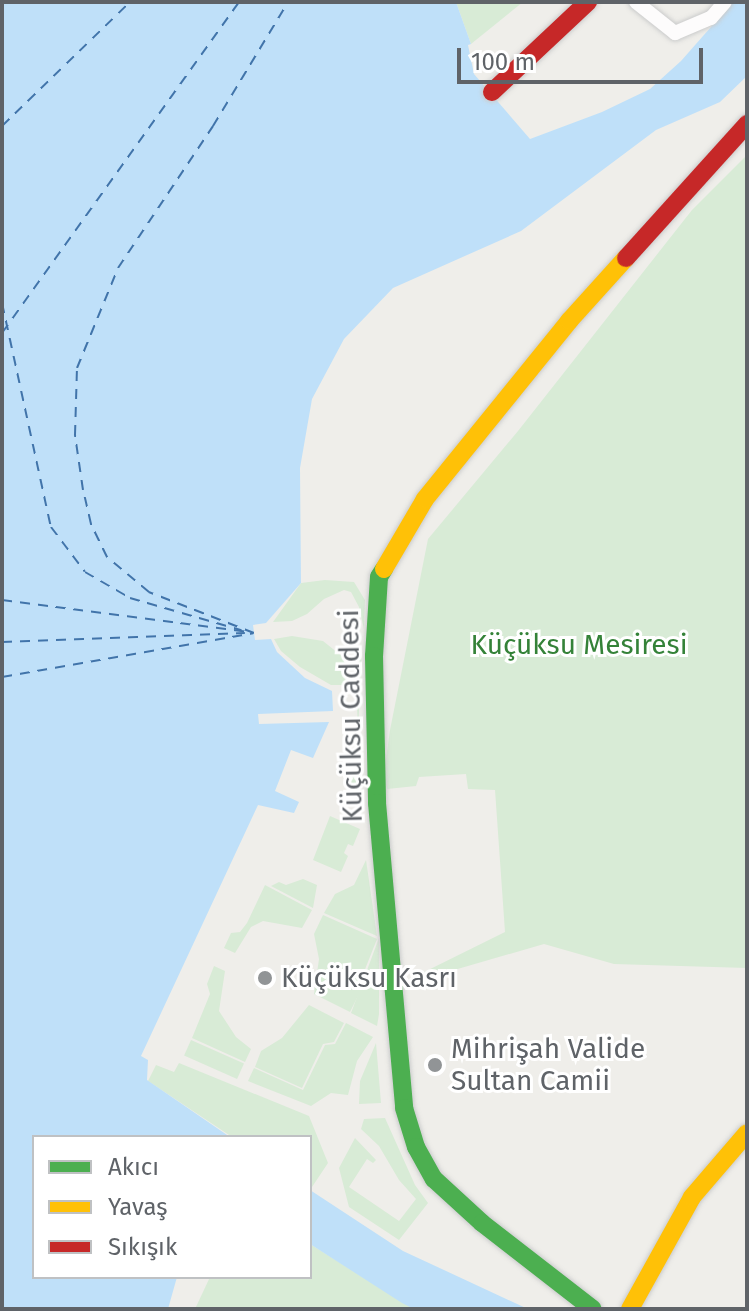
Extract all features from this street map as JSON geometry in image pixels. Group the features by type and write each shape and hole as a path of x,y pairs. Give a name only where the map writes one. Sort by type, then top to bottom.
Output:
{"street":[{"path":"492,92 588,2"},
{"path":"636,2 675,33 711,18 725,2"},
{"name":"Küçüksu Caddesi","path":"593,1309 482,1223 434,1179 416,1147 404,1108 395,1036 377,803 374,656 379,577 425,499 569,321 747,124"},
{"path":"630,1309 692,1197 747,1133"},
{"path":"649,1309 655,1279 675,1226"}],"green space":[{"path":"456,2 523,2 471,44"},
{"name":"Küçüksu Mesiresi","path":"747,155 747,968 614,964 544,944 406,984 406,981 505,932 495,790 468,789 466,774 419,777 416,786 387,789 384,774 428,539 518,431 692,210"},
{"path":"325,580 354,582 365,600 364,629 359,607 351,592 344,590 324,599 307,614 292,621 273,622 301,583"},
{"path":"292,636 323,641 343,657 361,655 358,737 356,667 360,666 359,658 344,658 346,685 331,685 300,667 281,651 274,639"},
{"path":"358,737 357,764 362,795 357,795 348,776"},
{"path":"330,816 360,829 353,846 348,844 344,853 348,856 341,872 313,860"},
{"path":"366,860 377,936 324,913 335,894 354,885"},
{"path":"303,879 317,885 313,908 271,886 279,882 286,885"},
{"path":"265,885 312,910 302,928 263,921 251,927 235,953 224,948 231,933 240,932 247,923"},
{"path":"323,915 377,939 360,982 361,990 350,1012 314,994 319,959 314,934"},
{"path":"379,938 379,1014 377,1026 351,1013"},
{"path":"214,966 225,971 219,1011 236,1037 251,1049 245,1062 192,1038 210,994 207,984"},
{"path":"309,1005 344,1023 334,1042 323,1044 302,1088 255,1067 261,1051 282,1038"},
{"path":"346,1023 373,1037 357,1061 348,1095 331,1093 311,1106 248,1081 254,1068 303,1090 325,1045 335,1044"},
{"path":"191,1040 244,1064 237,1079 184,1056"},
{"path":"376,1043 381,1103 359,1104 360,1081"},
{"path":"179,1063 309,1116 328,1163 312,1187 312,1135 229,1135 148,1081 156,1065 174,1072"},
{"path":"385,1118 415,1185 428,1203 399,1240 349,1207 339,1168 355,1138 376,1160 373,1163 367,1159 349,1187 399,1221 416,1199 399,1180 379,1146 361,1129 364,1119"},
{"path":"312,1245 414,1309 195,1309 209,1279 312,1279"}],"water":[{"path":"2,2 456,2 471,44 468,45 474,74 530,139 602,112 650,89 681,61 733,2 747,2 747,76 720,102 656,130 521,231 393,288 344,339 312,399 300,468 301,583 266,623 253,625 255,640 271,639 277,652 305,678 332,691 333,711 258,714 259,724 329,722 313,758 291,750 275,791 299,802 294,813 258,805 141,1056 148,1060 147,1080 227,1135 32,1135 32,1279 176,1279 168,1309 2,1309"},
{"path":"312,1191 403,1251 528,1309 414,1309 312,1245"}],"ferry route":[{"path":"2,126 130,2"},
{"path":"2,333 239,2"},
{"path":"254,633 149,592 107,557 91,524 83,490 75,435 77,368 118,268 213,126 288,2"},
{"path":"2,303 51,527 85,572 130,598 241,630"},
{"path":"2,600 249,632"},
{"path":"2,642 245,633"},
{"path":"2,677 253,633"}],"traffic: fast":[{"path":"384,569 379,577 374,656 377,803 404,1108 416,1147 434,1179 482,1223 593,1309"}],"traffic: slow":[{"path":"384,569 425,499 569,321 626,258"},
{"path":"630,1309 692,1197 747,1133"}],"traffic: jam":[{"path":"492,92 588,2"},
{"path":"626,258 747,124"}],"place":[{"name":"Küçüksu Kasrı","path":"265,978"},
{"name":"Mihrişah Valide Sultan Camii","path":"435,1065"}]}
